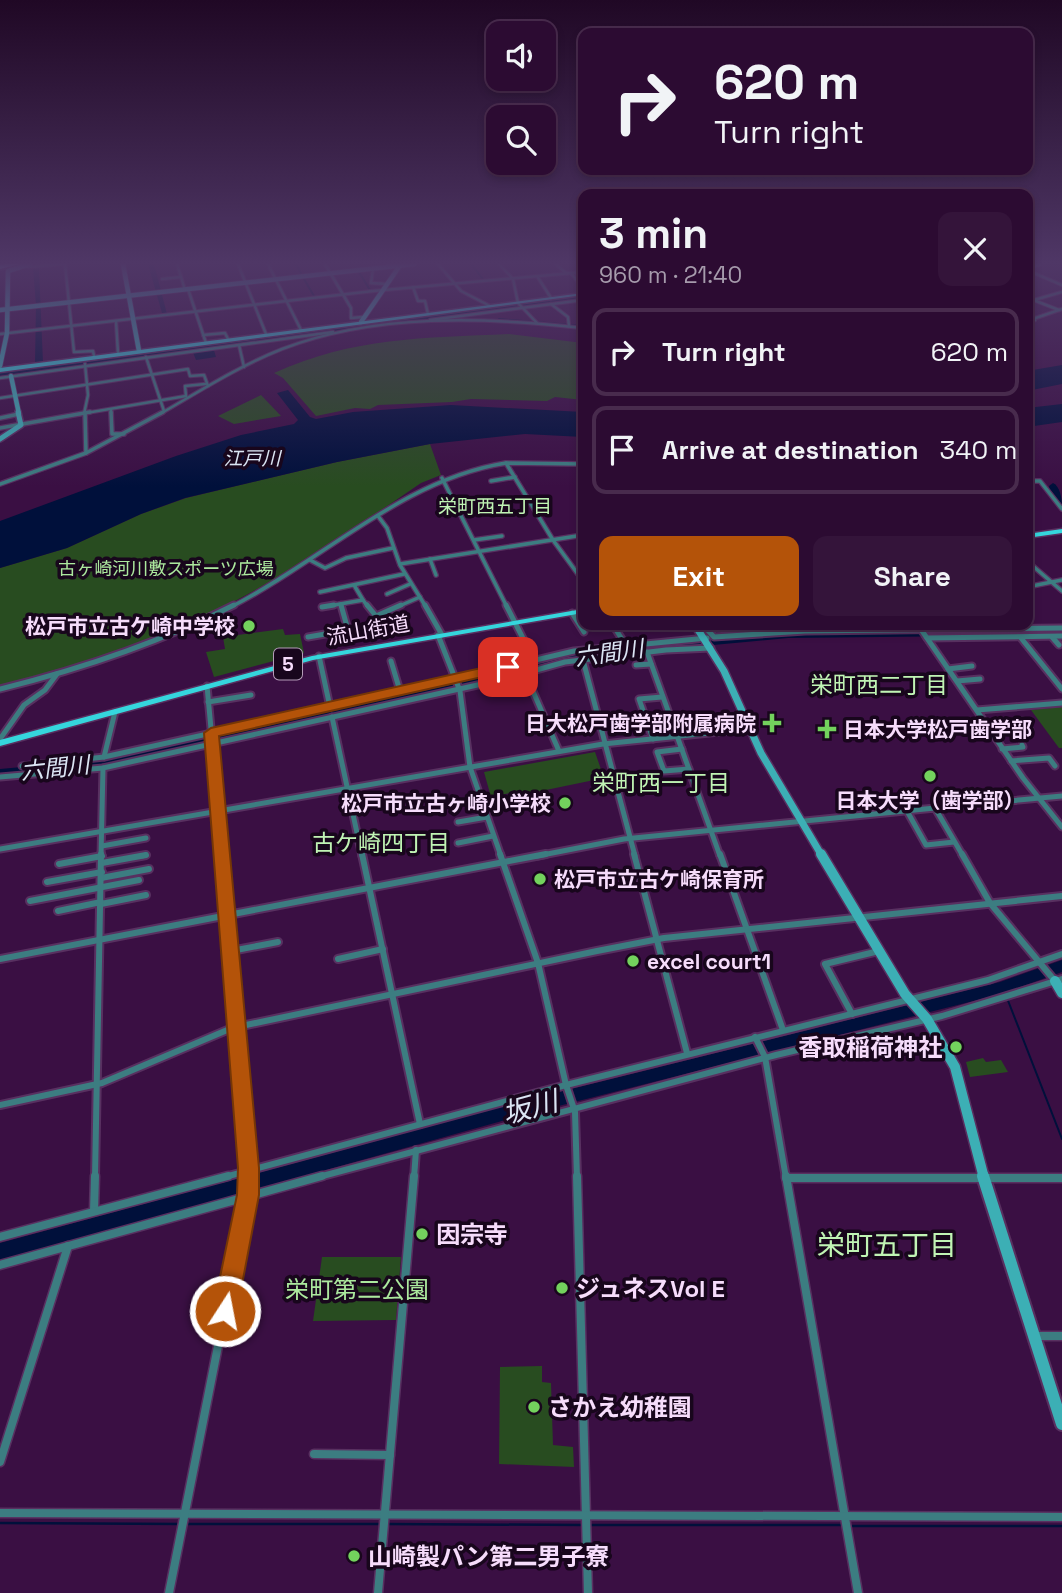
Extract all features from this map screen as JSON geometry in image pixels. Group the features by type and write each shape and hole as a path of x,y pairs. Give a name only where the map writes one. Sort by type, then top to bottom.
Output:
{"main road":[{"path":"0,368 85,361 94,356 233,338"},
{"path":"1033,535 1062,531"},
{"name":"流山街道","path":"0,741 319,656 578,612"}],"street":[{"path":"0,368 6,338"},
{"path":"72,338 74,352 93,351 94,356"},
{"path":"117,338 118,353"},
{"path":"137,338 139,351"},
{"path":"0,377 85,361 146,357 290,338"},
{"path":"0,484 86,453 125,434 206,385 275,353 319,338"},
{"path":"269,341 275,353"},
{"path":"239,345 244,367"},
{"path":"185,352 190,376 204,375 206,385"},
{"path":"146,357 154,374 164,411"},
{"path":"85,361 86,453"},
{"path":"0,398 188,369"},
{"path":"11,376 21,425"},
{"path":"188,397 185,386 206,385"},
{"path":"0,428 188,397"},
{"path":"111,411 112,434 125,434"},
{"path":"0,418 19,415"},
{"path":"0,439 21,425"},
{"path":"506,463 553,540 578,574"},
{"path":"0,689 58,674 126,651 202,620 272,584 421,488 442,478 506,463 578,464"},
{"path":"491,481 515,477"},
{"path":"442,478 534,660"},
{"path":"1033,481 1040,481 1062,509"},
{"path":"378,516 385,523 404,573 440,635 459,689 470,767 538,963 573,1108 577,1143 588,1593"},
{"path":"474,540 502,536"},
{"path":"400,564 578,536"},
{"path":"310,560 325,568 346,558 393,548"},
{"path":"430,559 436,575"},
{"path":"1033,566 1062,591"},
{"path":"320,592 404,573"},
{"path":"1033,586 1062,580"},
{"path":"387,594 410,584"},
{"path":"354,585 376,616 420,597"},
{"path":"322,607 363,600"},
{"path":"308,638 348,630 341,604"},
{"path":"572,613 578,622"},
{"path":"1033,627 1062,628"},
{"path":"616,630 625,644"},
{"path":"700,630 709,638"},
{"path":"705,630 748,729 879,951 955,1067 984,1178 1062,1424"},
{"path":"22,766 104,757 574,650 625,644 839,630"},
{"path":"922,630 1010,761 1062,827"},
{"path":"927,638 1062,636"},
{"path":"1052,637 1059,645"},
{"path":"1021,638 1062,689"},
{"path":"0,777 103,768 583,660 713,648"},
{"path":"647,652 783,1030"},
{"path":"319,656 330,707"},
{"path":"583,660 603,744 687,1054"},
{"path":"391,661 400,691"},
{"path":"636,665 651,664"},
{"path":"948,668 972,666"},
{"path":"525,673 559,751"},
{"path":"0,741 24,705 51,684 58,674"},
{"path":"957,681 980,679"},
{"path":"169,1593 248,1194 238,1027 207,687"},
{"path":"208,702 251,695"},
{"path":"653,739 639,699 662,696"},
{"path":"977,710 1062,703"},
{"path":"104,757 115,712"},
{"path":"597,717 619,715"},
{"path":"332,717 420,1124"},
{"path":"992,733 1030,730 1023,722"},
{"path":"0,849 559,751 748,729"},
{"path":"1002,749 1023,747 1022,745"},
{"path":"682,749 657,752 664,771 689,769"},
{"path":"1010,761 1049,758 1055,766"},
{"path":"94,1211 103,768"},
{"path":"0,959 630,838 1062,796"},
{"path":"935,808 990,903 1040,964 1057,980 1062,993"},
{"path":"907,811 926,845 954,842"},
{"path":"458,822 487,817"},
{"path":"458,843 493,836"},
{"path":"102,846 146,838"},
{"path":"60,864 146,855"},
{"path":"47,882 149,869"},
{"path":"30,901 139,880"},
{"path":"58,911 146,895"},
{"path":"0,1105 97,1084 238,1027 656,939 1062,896"},
{"path":"231,951 278,942"},
{"path":"338,959 383,949"},
{"path":"852,1014 825,964 879,951"},
{"path":"0,1237 566,1084 988,980 1040,964 1062,954"},
{"path":"0,1265 248,1194 765,1055 995,1001 1057,980"},
{"path":"755,1038 765,1055 859,1593"},
{"path":"378,1593 416,1150"},
{"path":"786,1178 1062,1178"},
{"path":"0,1462 68,1246"},
{"path":"1034,1336 1062,1336"},
{"path":"314,1454 390,1455"},
{"path":"0,1513 183,1520 587,1522 1062,1517"}],"green space":[{"path":"545,338 578,342 578,399 555,397 547,401 471,399 378,405 370,409 355,408 316,416 283,378 274,373 332,352 418,339"},
{"path":"261,395 281,416 234,424 218,416"},
{"name":"古ヶ崎河川敷スポーツ広場","path":"430,444 441,475 421,483 272,581 159,636 64,669 0,687 0,568 67,548 141,514 186,498 337,462"},
{"path":"283,629 285,635 300,634 304,653 214,677 206,652 225,649 223,637"},
{"path":"1062,707 1062,748 1059,748 1031,710"},
{"path":"595,752 604,778 512,797 510,793 491,797 484,772"},
{"path":"983,1058 986,1062 1001,1060 1008,1072 970,1077 966,1062"},
{"name":"栄町第二公園","path":"322,1257 401,1257 396,1320 313,1321"},
{"path":"542,1366 542,1382 551,1383 553,1445 573,1447 574,1467 499,1464 500,1367"}],"water":[{"path":"255,338 280,338 213,347 216,357 196,360 192,350 0,376 0,372"},
{"path":"1062,365 1062,384 1033,390 1033,370"},
{"name":"江戸川","path":"288,390 310,417 316,419 353,412 451,405 578,412 578,437 525,434 430,444 337,462 185,498 141,514 67,548 0,568 0,521 176,456 241,435 294,424 298,420 277,393"},
{"path":"1062,404 1062,422 1033,426 1033,407"}],"waterway":[{"path":"39,338 39,363"},
{"path":"1053,486 1055,495 1062,503"},
{"name":"六間川","path":"0,773 100,764 596,653 788,635 1062,632"},
{"name":"坂川","path":"0,1252 523,1108 1001,988 1062,966"},
{"path":"1007,998 1062,1139"},
{"path":"0,1523 181,1524"},
{"path":"187,1524 380,1524"},
{"path":"386,1524 583,1525"},
{"path":"589,1525 842,1525"},
{"path":"848,1526 1062,1526"}],"place":[{"name":"松戸市立古ケ崎中学校","path":"249,626"},
{"name":"日大松戸歯学部附属病院","path":"772,723"},
{"name":"日本大学松戸歯学部","path":"827,729"},
{"name":"日本大学（歯学部）","path":"930,776"},
{"name":"松戸市立古ヶ崎小学校","path":"565,803"},
{"name":"松戸市立古ケ崎保育所","path":"540,879"},
{"name":"excel court1","path":"633,961"},
{"name":"香取稲荷神社","path":"956,1047"},
{"name":"因宗寺","path":"422,1234"},
{"name":"ジュネスVol E","path":"562,1288"},
{"name":"さかえ幼稚園","path":"534,1407"},
{"name":"山崎製パン第二男子寮","path":"354,1556"}],"district":[{"name":"栄町西五丁目","path":"495,506"},
{"name":"栄町西二丁目","path":"879,685"},
{"name":"栄町西一丁目","path":"661,783"},
{"name":"古ケ崎四丁目","path":"381,843"},
{"name":"栄町五丁目","path":"887,1245"}],"route":[{"path":"225,1311 248,1195 248,1168 244,1095 211,733 508,667"}]}
